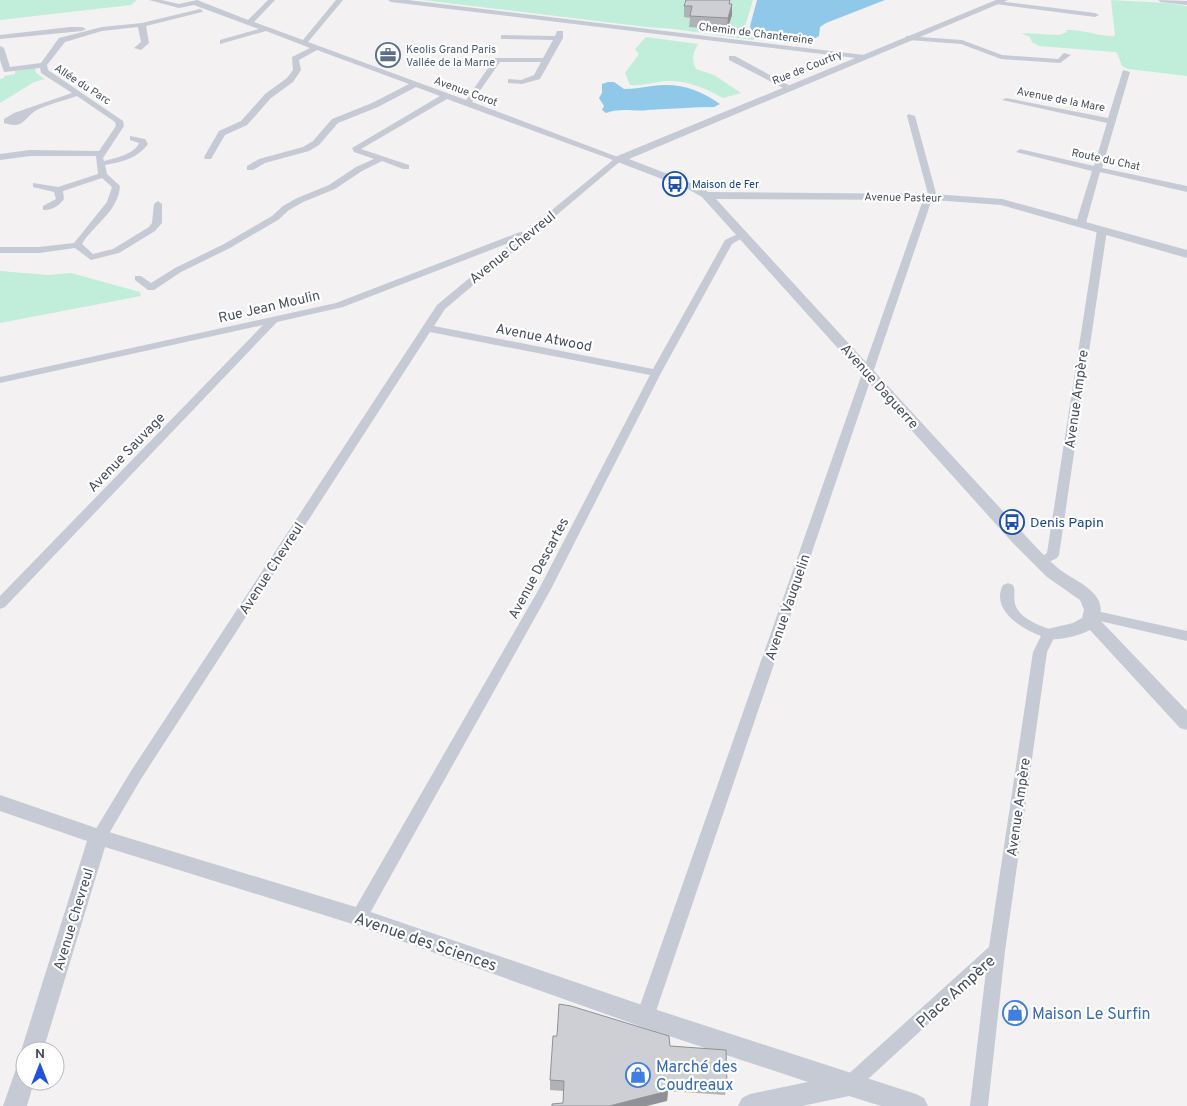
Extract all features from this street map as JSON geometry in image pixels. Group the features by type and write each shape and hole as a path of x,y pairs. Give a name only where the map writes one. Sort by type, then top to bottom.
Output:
{"street":[{"path":"152,0 186,7 193,6 215,10"},
{"path":"249,23 272,0"},
{"path":"304,42 340,0"},
{"name":"Chemin de Chantereine","path":"391,0 864,57"},
{"path":"1161,0 1187,3"},
{"path":"186,7 193,1"},
{"name":"Avenue Corot","path":"193,1 619,159"},
{"path":"1001,1 1094,15"},
{"name":"Rue de Courtry","path":"619,159 1001,1"},
{"name":"Avenue Corot","path":"186,7 249,23"},
{"name":"Allée du Parc","path":"173,18 186,7"},
{"name":"Allée du Parc","path":"100,154 120,126 119,121 44,71 43,65 62,40 96,30 142,25 200,11"},
{"path":"138,48 145,43 142,25"},
{"path":"0,37 70,29 96,30"},
{"path":"223,42 266,29"},
{"path":"504,37 560,36 537,77 522,82 511,81"},
{"path":"909,38 962,42 1001,57 1060,61 1067,55"},
{"path":"208,157 222,133 244,123 268,96 290,80 297,70 294,59 317,47"},
{"path":"0,48 7,70 43,65"},
{"path":"732,58 790,88"},
{"path":"468,104 498,60 546,60"},
{"path":"1081,224 1126,72"},
{"path":"250,168 268,158 306,149 316,143 334,121 376,105 415,84"},
{"path":"33,109 77,94"},
{"path":"406,167 380,159 356,148 446,96"},
{"name":"Avenue de la Mare","path":"1006,100 1111,121"},
{"path":"912,116 931,197"},
{"path":"100,164 116,161 140,149 144,144 142,141 133,138"},
{"name":"Route du Chat","path":"1020,152 1187,188"},
{"path":"0,157 30,153 100,154 103,175 116,186 117,192 101,217 80,236 77,244"},
{"path":"138,278 151,288 178,270 227,246 275,218 286,208 300,200 332,187 359,169 380,159"},
{"name":"Avenue Pasteur","path":"619,159 692,186 706,195 931,197 1002,202 1187,254"},
{"name":"Avenue Chevreul","path":"35,1041 88,867 99,837 136,775 427,328 442,307 506,245 534,229 619,159"},
{"path":"36,185 58,190 103,175"},
{"path":"46,208 60,199 58,190"},
{"name":"Avenue Daguerre","path":"706,195 1012,532 1056,575 1083,592 1090,601 1091,618"},
{"name":"Avenue Vauquelin","path":"645,1017 868,372 931,197"},
{"path":"77,244 91,257 116,251 152,229 157,223 158,204"},
{"name":"Avenue Ampère","path":"1041,562 1054,555 1102,230"},
{"name":"Avenue Descartes","path":"359,917 545,589 656,373 728,242 742,235"},
{"path":"0,250 39,250 77,244"},
{"name":"Rue Jean Moulin","path":"0,380 339,305 506,245"},
{"name":"Avenue Sauvage","path":"0,604 273,320"},
{"name":"Avenue Atwood","path":"427,328 656,373"},
{"path":"1008,588 1006,597 1013,615 1023,623 1049,634 1072,631 1083,626 1091,618"},
{"path":"1091,618 1187,636"},
{"path":"1091,618 1187,723"},
{"name":"Avenue Ampère","path":"997,952 1040,652 1049,634"},
{"name":"Avenue des Sciences","path":"0,803 99,837 359,917 645,1017 850,1084"},
{"name":"Place Ampère","path":"850,1084 997,952"},
{"name":"Place Ampère","path":"979,1106 997,952"},
{"path":"750,1106 850,1084 916,1106"},
{"path":"15,1106 20,1091"}],"green space":[{"path":"0,0 137,0 131,5 0,20"},
{"path":"422,0 753,0 744,30 748,35 756,38 753,40"},
{"path":"1111,0 1187,6 1187,76 1128,69 1122,66 1115,52 1039,46 1032,42 1030,37 1021,33 1059,35 1067,32 1066,30 1072,30 1114,36"},
{"path":"646,37 698,44 693,56 696,69 714,75 741,93 723,98 696,85 673,81 630,85 625,73 639,54 635,49"},
{"path":"35,68 36,73 45,79 34,82 0,103 0,79 4,78 4,76 15,74 15,71"},
{"path":"0,271 48,275 71,273 140,292 141,296 0,323"}],"water":[{"path":"757,0 885,0 826,23 820,27 819,36 812,39 785,42 766,38 751,31 750,26"},
{"path":"614,82 624,89 662,85 679,86 704,94 720,104 714,107 623,110 606,113 602,110 604,106 599,98 602,93 602,84"}],"building":[{"path":"686,0 730,0 729,4 732,4 728,18 690,16 692,6 684,6"},
{"name":"Marché des Coudreaux","path":"559,1004 669,1036 670,1046 726,1050 727,1085 669,1081 668,1091 609,1106 552,1106 552,1104 563,1103 564,1081 550,1080 553,1036 557,1036"}],"place":[{"name":"Keolis Grand Paris Vallée de la Marne","path":"388,55"},
{"name":"Maison de Fer","path":"675,184"},
{"name":"Denis Papin","path":"1012,522"},
{"name":"Maison Le Surfin","path":"1015,1013"},
{"name":"Marché des Coudreaux","path":"638,1075"}]}
